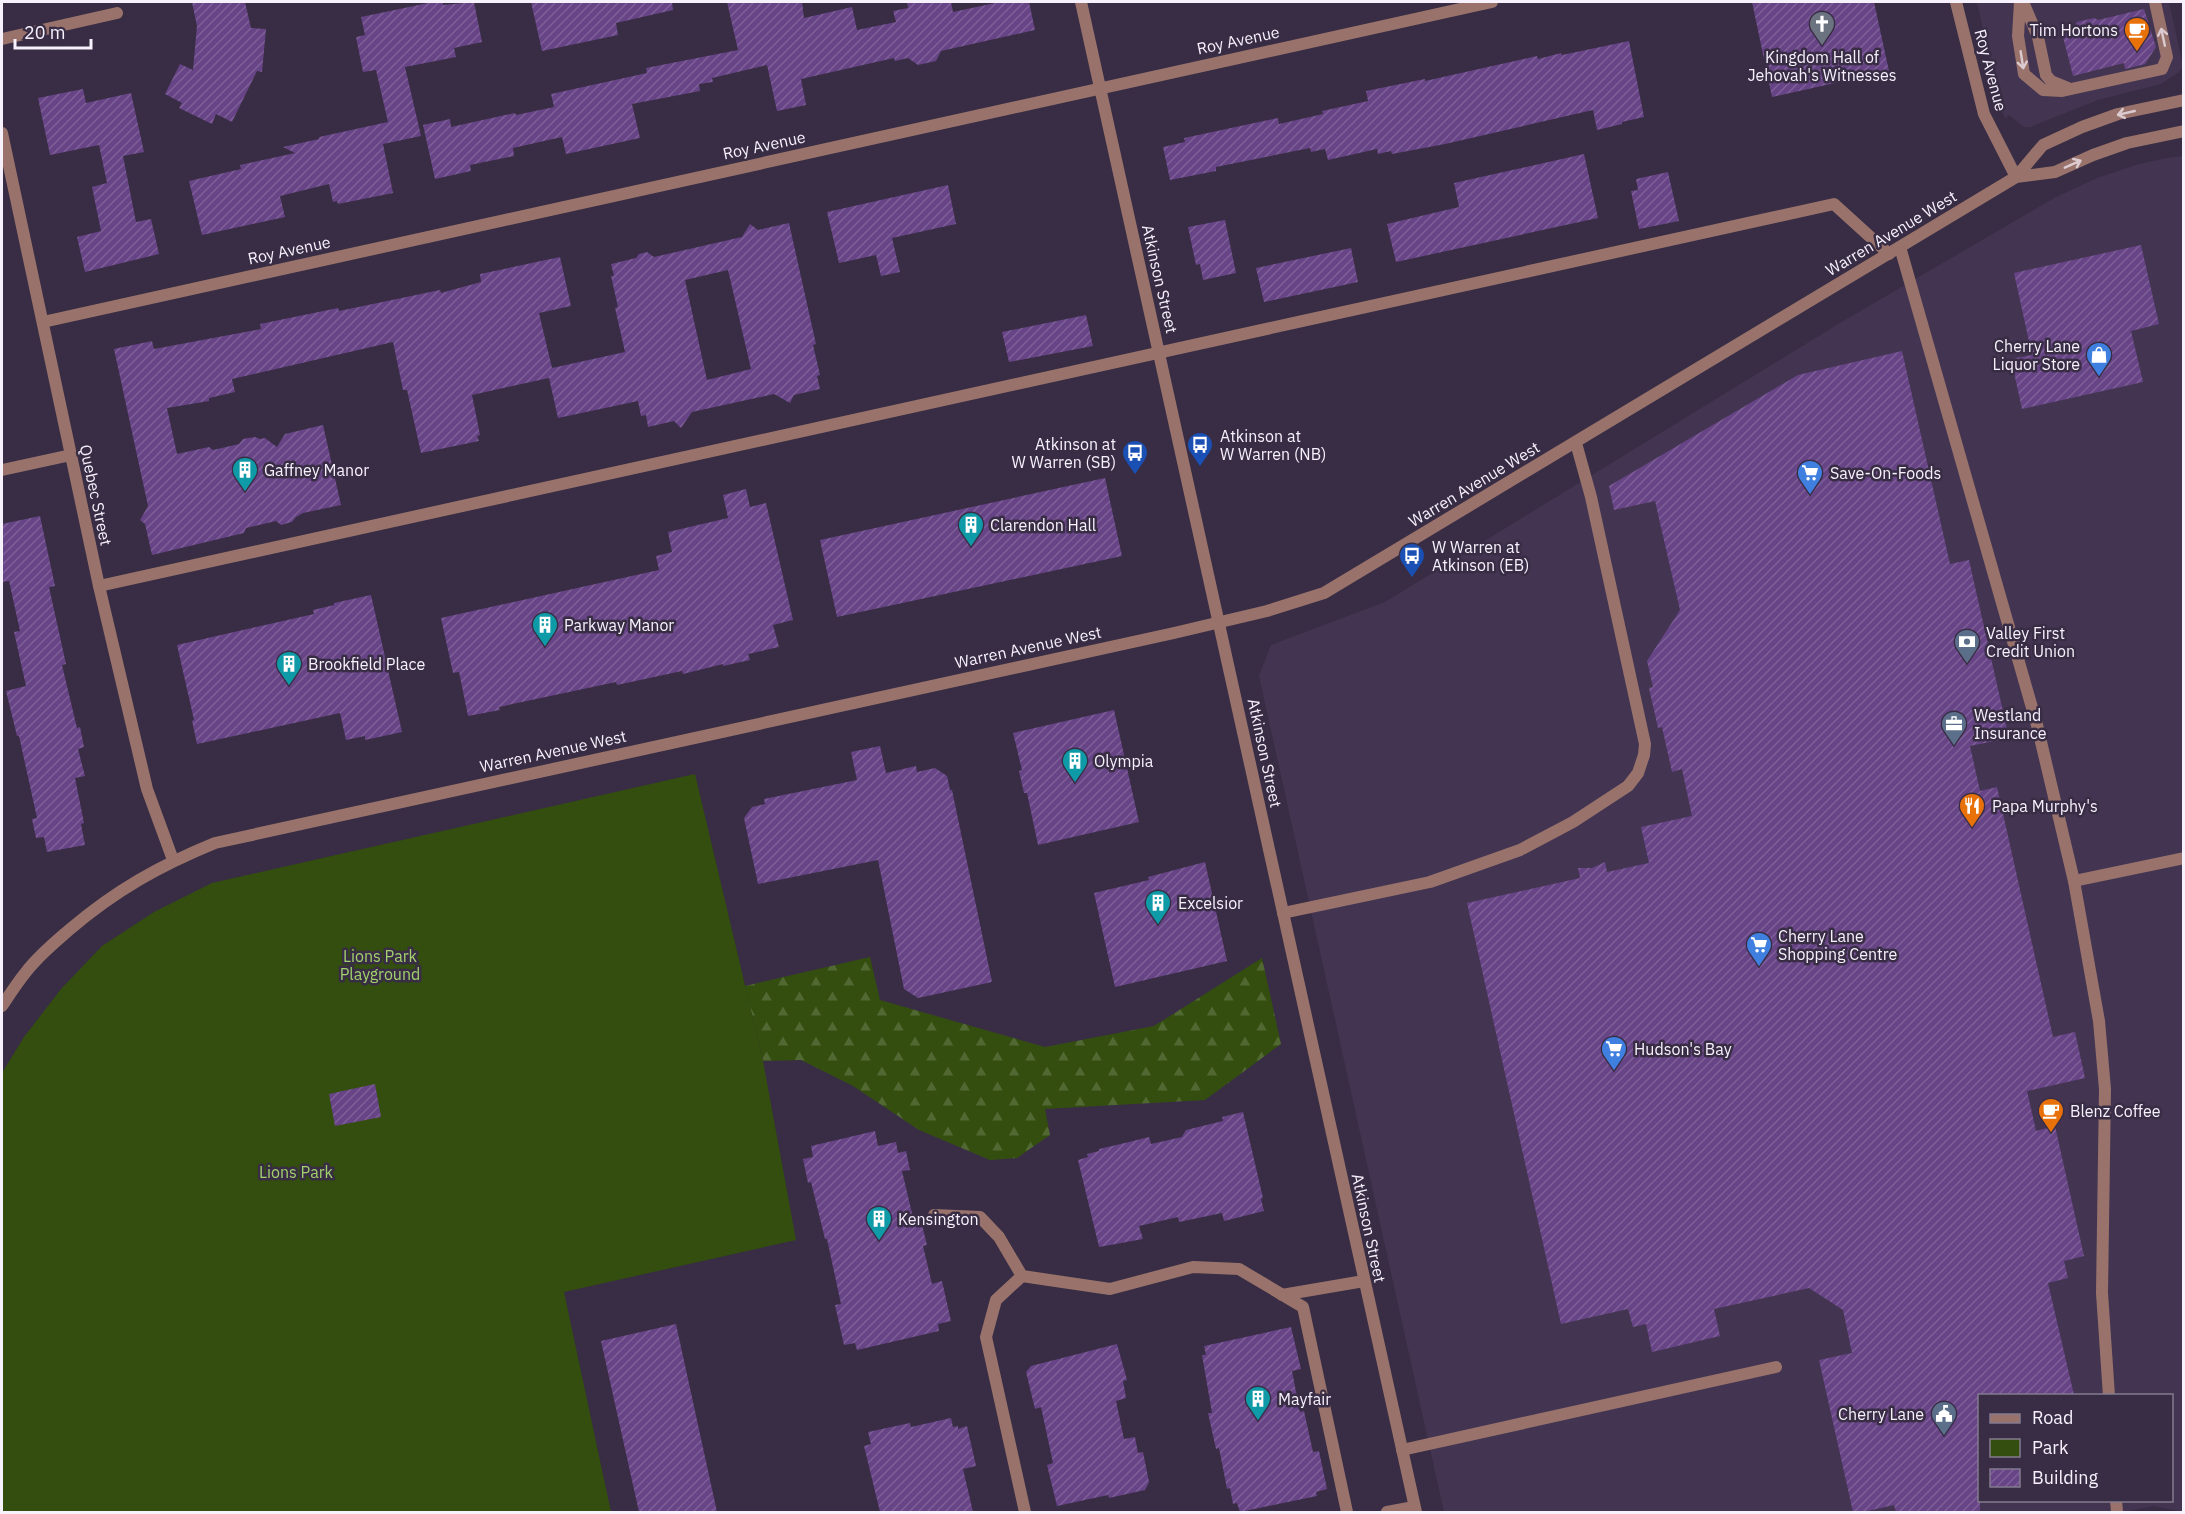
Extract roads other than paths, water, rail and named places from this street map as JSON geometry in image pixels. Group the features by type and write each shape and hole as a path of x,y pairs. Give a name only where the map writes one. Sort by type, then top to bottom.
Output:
{"street":[{"name":"Atkinson Street","path":"1081,2 1415,1510"},
{"name":"Roy Avenue","path":"43,322 1491,2"},
{"name":"Roy Avenue","path":"1956,2 1984,114 2016,177"},
{"path":"2022,2 2018,36 2024,74 2043,90 2070,89 2162,69 2167,57 2156,2"},
{"path":"2022,2 2038,37 2046,75 2051,81 2070,89"},
{"path":"2,39 117,13"},
{"name":"Warren Avenue West","path":"2,1006 27,970 84,917 133,882 173,860 215,843 1219,622 1267,611 1324,593 2016,177 2043,145 2118,114 2184,100"},
{"name":"Warren Avenue West","path":"2016,177 2055,172 2092,155 2127,144 2184,131"},
{"name":"Quebec Street","path":"2,133 99,586 147,789 173,860"},
{"path":"99,586 1834,204 1894,251 2037,725 2074,881 2099,1021 2105,1089 2102,1293 2109,1394"},
{"path":"1283,913 1430,882 1520,850 1573,822 1628,786 1638,773 1645,744 1591,498 1576,443"},
{"path":"2,470 71,455"},
{"path":"2074,881 2184,858"},
{"path":"934,1215 980,1217 999,1237 1022,1276"},
{"path":"1025,1512 986,1337 996,1299 1022,1276 1110,1289 1193,1267 1239,1269 1303,1307 1347,1512"},
{"path":"1282,1295 1364,1281"},
{"path":"1402,1450 1776,1367"},
{"path":"1387,1512 1415,1510"}],"place":[{"name":"Kingdom Hall of Jehovah's Witnesses","path":"1822,47"},
{"name":"Tim Hortons","path":"2137,53"},
{"name":"Cherry Lane Liquor Store","path":"2099,378"},
{"name":"Atkinson at W Warren (NB)","path":"1200,468"},
{"name":"Atkinson at W Warren (SB)","path":"1135,476"},
{"name":"Gaffney Manor","path":"245,493"},
{"name":"Save-On-Foods","path":"1810,496"},
{"name":"Clarendon Hall","path":"971,548"},
{"name":"W Warren at Atkinson (EB)","path":"1412,579"},
{"name":"Parkway Manor","path":"545,648"},
{"name":"Valley First Credit Union","path":"1967,665"},
{"name":"Brookfield Place","path":"289,687"},
{"name":"Westland Insurance","path":"1954,747"},
{"name":"Olympia","path":"1075,784"},
{"name":"Papa Murphy's","path":"1972,829"},
{"name":"Excelsior","path":"1158,926"},
{"name":"Cherry Lane Shopping Centre","path":"1759,968"},
{"name":"Hudson's Bay","path":"1614,1072"},
{"name":"Blenz Coffee","path":"2051,1134"},
{"name":"Kensington","path":"879,1242"},
{"name":"Mayfair","path":"1258,1422"},
{"name":"Cherry Lane","path":"1944,1437"}],"park label":[{"name":"Lions Park Playground","path":"380,965"},
{"name":"Lions Park","path":"296,1172"}]}
